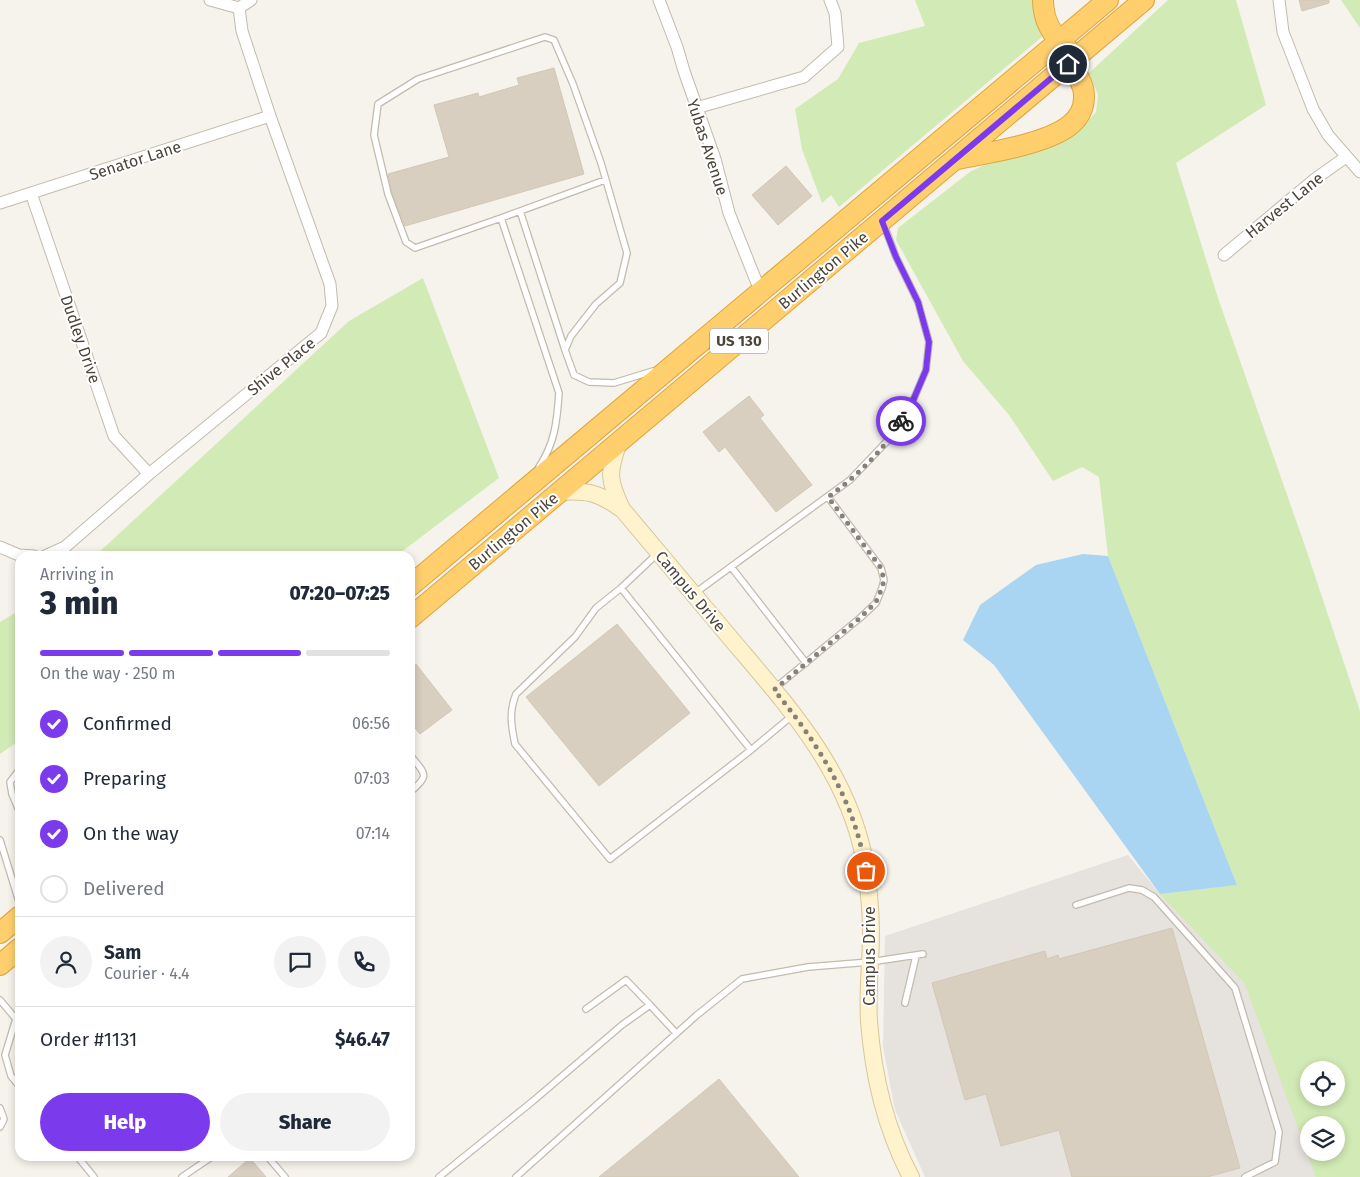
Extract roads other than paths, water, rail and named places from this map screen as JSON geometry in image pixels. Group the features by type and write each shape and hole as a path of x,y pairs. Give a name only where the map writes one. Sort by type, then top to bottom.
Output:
{"highway":[{"path":"955,159 997,152 1040,140 1071,125 1080,115 1084,104 1084,94 1074,58 1070,51 1052,47 1049,28 1043,12 1043,0"},
{"name":"Burlington Pike","path":"415,582 1108,0"},
{"name":"Burlington Pike","path":"415,614 1144,0"},
{"path":"0,933 15,920"},
{"path":"0,965 15,952"}],"street":[{"path":"210,0 239,8 251,0"},
{"name":"Yubas Avenue","path":"659,0 678,47 696,108 715,159 729,213 761,293"},
{"path":"696,108 804,77 838,47 834,13 830,0"},
{"path":"1279,0 1283,32 1320,123 1360,172"},
{"name":"Shive Place","path":"56,551 65,547 321,333 332,306 330,284 270,116 242,31 239,8"},
{"name":"Senator Lane","path":"0,203 270,116"},
{"name":"Harvest Lane","path":"1224,255 1346,157"},
{"name":"Dudley Drive","path":"31,193 114,436 150,474"},
{"name":"Campus Drive","path":"619,442 612,460 610,476 613,491 622,509 794,714 821,752 837,782 852,819 863,856 871,918 869,1020 875,1069 889,1126 911,1177"},
{"name":"Campus Drive","path":"559,492 590,492 603,496 622,509"},
{"path":"0,547 15,553"}],"lane":[{"path":"565,350 571,336 596,304 620,283 627,253 601,163 573,84 554,40 546,37 418,79 378,104 374,135 388,194 406,242 415,248 605,180"},
{"path":"520,211 574,375 590,382 614,383 647,374 685,357"},
{"path":"502,218 559,393 557,423 549,453 523,492"},
{"path":"694,594 850,480 893,435 912,403 927,362 929,342 918,302 896,257 882,221"},
{"path":"774,690 860,618 876,602 882,588 884,580 881,568 828,497"},
{"path":"658,552 621,588 596,608 575,637 516,694 511,706 510,725 515,744 610,859 751,750 794,714"},
{"path":"732,568 806,663"},
{"path":"621,588 751,750"},
{"path":"415,762 424,776 423,781 415,788"},
{"path":"15,776 10,782 15,801"},
{"path":"0,840 15,888"},
{"path":"1076,905 1129,888 1142,890 1154,897 1235,988 1279,1132 1275,1162 1245,1177"},
{"path":"516,1177 676,1033 742,979 808,967 870,962 923,954"},
{"path":"905,1003 916,956"},
{"path":"586,1009 626,980 676,1033"},
{"path":"0,1000 15,1016"},
{"path":"440,1177 622,1025 650,1005"},
{"path":"15,1026 2,1057 15,1081"},
{"path":"0,1108 4,1119 0,1126"},
{"path":"81,1161 94,1177"},
{"path":"182,1177 206,1161"},
{"path":"271,1161 284,1177"}],"water":[{"path":"1083,554 1108,556 1237,885 1160,894 994,665 963,640 980,605 1036,565"}]}
